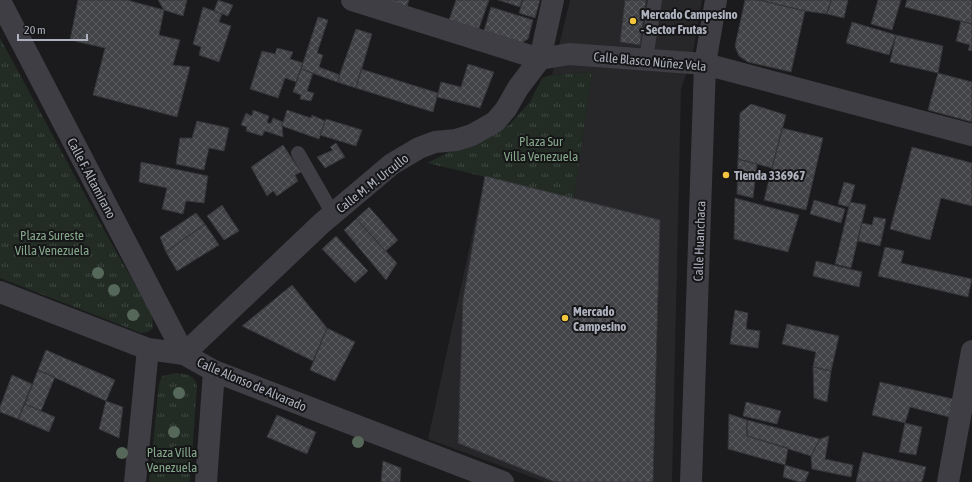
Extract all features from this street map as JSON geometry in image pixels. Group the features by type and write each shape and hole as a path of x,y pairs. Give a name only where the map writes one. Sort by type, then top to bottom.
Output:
{"street":[{"name":"Calle Blasco Núñez Vela","path":"352,0 540,60 569,54 705,64 972,135"},
{"name":"Calle M. M. Urcullo","path":"184,354 333,214 392,164 418,148 435,142 456,140 472,136 495,122 506,109 518,88 540,60 553,0"},
{"name":"Calle Huanchaca","path":"691,482 705,64 716,0"},
{"name":"Calle F. Altamirano","path":"0,1 184,354"},
{"name":"Calle Alonso de Alvarado","path":"0,292 148,349 184,354 214,371 457,474 503,482"},
{"path":"135,482 148,349"},
{"path":"948,482 972,351"},
{"path":"206,482 214,371"}],"lane":[{"path":"646,59 655,0"},
{"path":"298,153 333,214"}],"shaded area":[{"name":"Mercado Campesino","path":"570,0 702,0 692,57 681,89 672,482 545,482 428,439 485,176 574,198 592,72 552,75"}],"green space":[{"name":"Plaza Sureste Villa Venezuela","path":"0,38 109,239 152,314 153,328 148,332 141,333 0,278"},
{"name":"Plaza Sur Villa Venezuela","path":"592,72 574,198 427,163 453,150 478,143 509,125 530,102 542,78 552,75"},
{"name":"Plaza Villa Venezuela","path":"176,373 193,378 197,387 190,482 149,482 159,384 162,376"}],"building":[{"path":"78,0 127,0 164,10 159,35 180,40 173,65 190,67 177,117 93,95 105,48 70,40"},
{"path":"158,0 187,0 183,16 164,10"},
{"path":"218,0 233,5 228,16 214,11"},
{"path":"375,0 409,0 405,12"},
{"path":"456,0 489,0 478,31 449,20"},
{"path":"498,0 522,0 520,7"},
{"path":"523,0 540,0 535,18 519,13"},
{"name":"Mercado Campesino - Sector Frutas","path":"625,0 646,0 640,45 620,42"},
{"path":"745,0 759,0 805,11 791,72 748,62 739,56 735,46"},
{"path":"759,0 831,0 827,14 805,11"},
{"path":"831,0 848,0 844,18 827,14"},
{"path":"878,0 901,0 892,30 871,24"},
{"path":"907,0 972,0 972,24 905,7"},
{"path":"203,7 222,14 219,22 231,26 219,62 199,55 201,47 193,44"},
{"path":"491,7 533,20 528,39 518,45 483,34"},
{"path":"318,17 328,20 317,53 323,55 319,67 340,75 337,82 301,69"},
{"path":"961,21 972,24 972,51 968,50 970,45 956,41"},
{"path":"852,22 896,35 889,55 846,43"},
{"path":"356,29 372,34 356,88 337,82"},
{"path":"896,35 943,46 938,73 890,62"},
{"path":"277,48 293,52 290,59 303,63 296,82 285,78 278,98 250,89 262,51 275,54"},
{"path":"468,64 494,72 480,108 437,97 441,82 461,87"},
{"path":"301,69 313,73 307,91 314,93 311,101 300,99 301,95 293,92"},
{"path":"361,69 438,93 433,112 356,88"},
{"path":"938,73 972,82 972,122 928,110"},
{"path":"751,104 786,115 772,168 738,159 740,113"},
{"path":"253,110 269,116 267,123 271,123 273,118 283,122 283,137 265,131 262,136 246,131 247,127 241,125 246,113 252,116"},
{"path":"287,110 311,118 312,115 325,121 319,139 282,126"},
{"path":"326,119 362,130 356,146 320,135"},
{"path":"197,121 229,128 224,151 209,148 204,170 176,164 180,138 192,138"},
{"path":"782,128 823,138 806,210 764,200"},
{"path":"336,143 345,157 325,168 317,157 333,150 330,147"},
{"path":"283,145 301,172 295,175 298,181 277,196 273,191 267,196 251,167"},
{"path":"912,147 972,163 972,206 941,198 930,240 890,229"},
{"path":"738,159 757,164 753,198 737,194"},
{"path":"141,162 208,176 204,203 186,201 183,214 162,209 167,188 139,182"},
{"name":"Mercado Campesino","path":"485,176 660,220 653,482 555,482 458,443 463,299"},
{"path":"844,182 855,185 849,207 838,204"},
{"path":"735,198 799,215 788,252 734,239"},
{"path":"814,200 845,209 841,223 810,214"},
{"path":"850,202 866,205 851,268 835,264"},
{"path":"222,205 239,231 224,240 207,216"},
{"path":"369,207 398,240 386,251 356,219"},
{"path":"196,213 205,224 166,252 160,237"},
{"path":"874,217 886,219 880,246 858,241 862,223 872,225"},
{"path":"356,219 397,263 386,280 344,230"},
{"path":"205,224 219,245 177,271 166,252"},
{"path":"336,236 368,271 355,283 322,249"},
{"path":"885,247 904,251 901,263 972,279 968,297 878,276"},
{"path":"816,261 862,272 859,287 813,276"},
{"path":"292,285 327,328 313,361 242,326"},
{"path":"735,310 748,313 746,329 760,331 758,348 730,344"},
{"path":"787,324 839,336 831,371 813,367 816,352 782,344"},
{"path":"327,328 355,342 335,381 310,370"},
{"path":"46,350 115,380 106,401 38,370"},
{"path":"813,367 831,371 827,402 814,398"},
{"path":"38,370 55,377 41,411 25,404"},
{"path":"12,375 32,384 18,419 0,412 0,407"},
{"path":"880,382 953,399 949,417 910,407 905,423 872,415"},
{"path":"106,401 123,407 119,438 99,429"},
{"path":"746,402 781,411 777,424 743,416"},
{"path":"25,404 55,417 49,432 18,419"},
{"path":"729,414 747,420 747,436 788,448 785,465 728,449"},
{"path":"277,415 316,432 307,454 267,437"},
{"path":"747,420 820,439 811,456 747,436"},
{"path":"905,423 922,427 916,455 899,452"},
{"path":"829,436 825,459 853,465 851,477 812,469 811,456 820,439"},
{"path":"863,452 926,467 922,482 856,482"},
{"path":"383,461 401,468 400,482 381,482"},
{"path":"785,465 809,472 805,482 799,482 783,477"}],"place":[{"name":"Mercado Campesino - Sector Frutas","path":"633,21"},
{"name":"Tienda 336967","path":"726,175"},
{"name":"Mercado Campesino","path":"565,318"}]}
